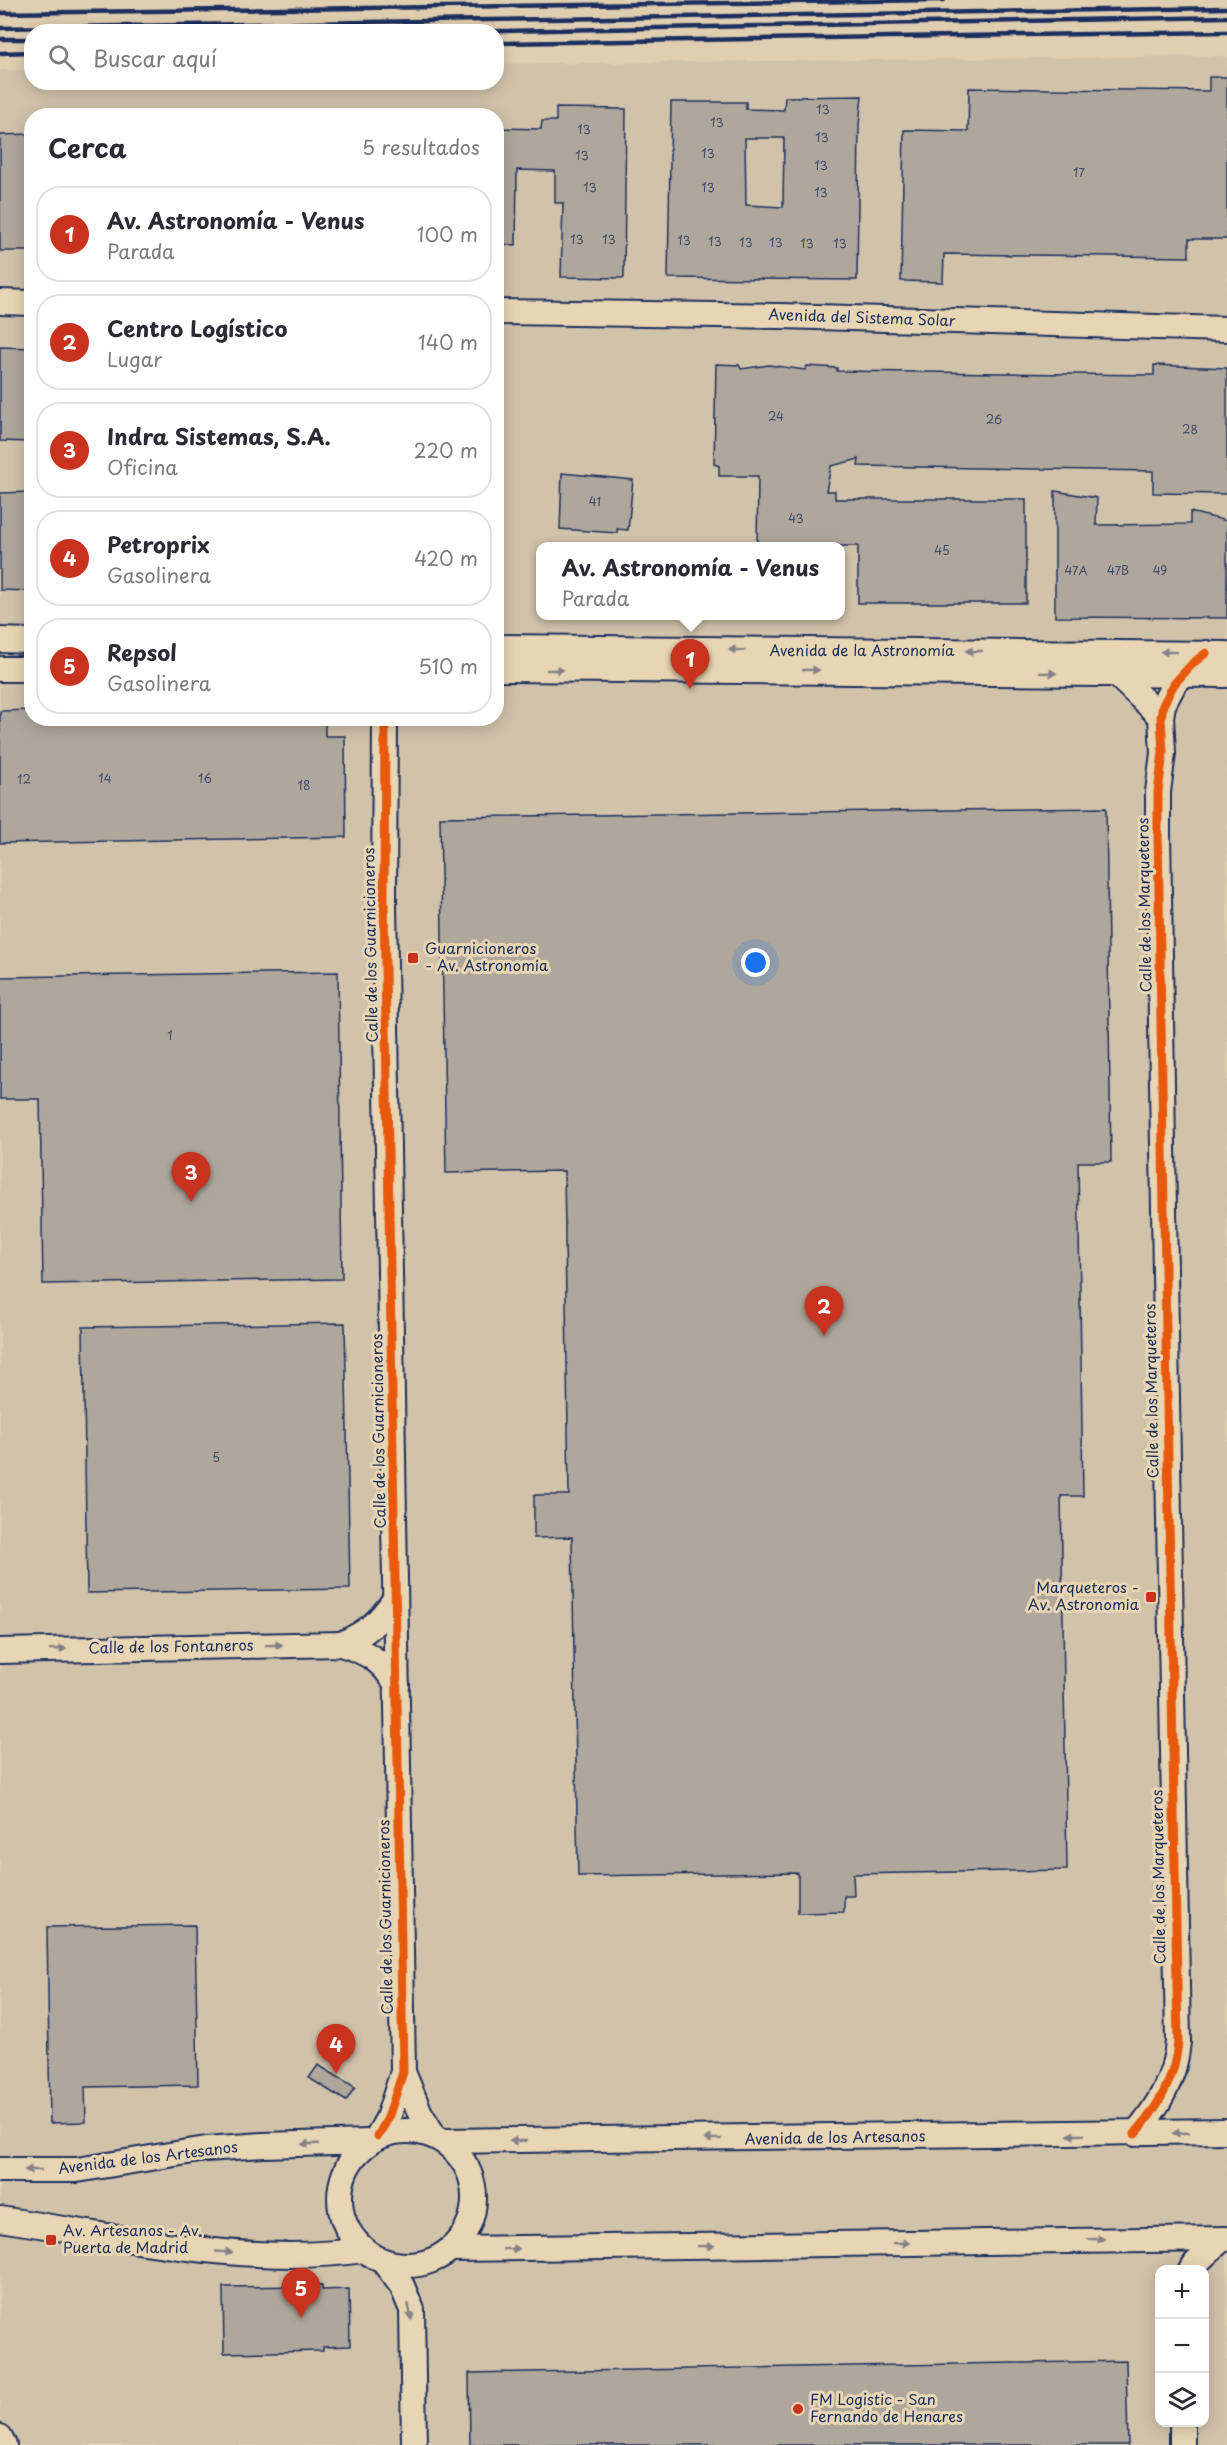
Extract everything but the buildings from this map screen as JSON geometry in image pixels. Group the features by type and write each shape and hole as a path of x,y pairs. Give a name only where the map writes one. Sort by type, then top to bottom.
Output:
{"street":[{"path":"0,302 24,303"},
{"name":"Avenida del Sistema Solar","path":"504,312 781,316 1227,329"},
{"path":"0,640 24,640"},
{"name":"Avenida de la Astronomía","path":"504,647 1216,653"},
{"name":"Calle de los Marqueteros","path":"1135,2134 1161,2102 1170,2081 1178,2042 1171,1746 1158,792 1163,753 1161,717 1168,692 1192,663 1216,653"},
{"path":"0,669 24,669"},
{"name":"Avenida de la Astronomía","path":"504,669 1227,675"},
{"path":"1116,674 1161,717"},
{"name":"Calle de los Guarnicioneros","path":"385,726 384,903 403,2072 410,2092 439,2138"},
{"name":"Calle de los Fontaneros","path":"341,1644 366,1633 384,1615 395,1599"},
{"name":"Calle de los Fontaneros","path":"0,1650 341,1644 367,1653 386,1668 397,1685"},
{"name":"Calle de los Guarnicioneros","path":"373,2139 388,2118 403,2072"},
{"path":"0,2219 215,2251 276,2254 341,2253 374,2256 407,2266 431,2261 452,2249 464,2236 472,2220 474,2193 468,2168 458,2153 439,2138 408,2130 395,2131 373,2139 348,2165 339,2195 345,2225 353,2239 374,2256 402,2286 412,2310 414,2445"},
{"name":"Avenida de los Artesanos","path":"439,2138 1135,2134 1227,2131"},
{"name":"Avenida de los Artesanos","path":"0,2170 77,2170 206,2149 373,2139"},
{"path":"452,2249 1224,2239"},
{"path":"1195,2265 1224,2239"},
{"path":"1182,2427 1182,2445"},
{"path":"0,2438 4,2445"}],"shaded area":[{"path":"1227,56 1227,654 504,647 504,108 24,108 24,641 0,640 0,70 24,70 24,90 504,90 504,64"},
{"path":"0,669 24,669 24,726 504,726 504,669 1227,675 1227,2445 0,2445"}],"railway":[{"path":"0,13 944,0"},
{"path":"245,24 1227,8"},
{"path":"504,31 1227,17"},
{"path":"0,28 24,28"},
{"path":"504,43 1227,32"},
{"path":"0,39 24,39"},
{"path":"0,53 24,52"}],"cycle path":[{"path":"1135,2134 1164,2092 1173,2068 1178,2042 1158,832 1158,792 1163,753 1161,717 1163,705 1174,684 1193,663 1206,653"},
{"path":"378,2136 388,2118 403,2072 384,903 385,726"}],"place":[{"name":"Av. Astronomía - Venus","path":"690,689"},
{"name":"Guarnicioneros - Av. Astronomia","path":"413,958"},
{"name":"Indra Sistemas, S.A.","path":"191,1202"},
{"name":"Centro Logístico","path":"824,1336"},
{"name":"Marqueteros - Av. Astronomia","path":"1151,1597"},
{"name":"Petroprix","path":"336,2074"},
{"name":"Av. Artesanos - Av. Puerta de Madrid","path":"51,2240"},
{"name":"Repsol","path":"301,2318"},
{"name":"FM Logistic - San Fernando de Henares","path":"798,2409"}]}
